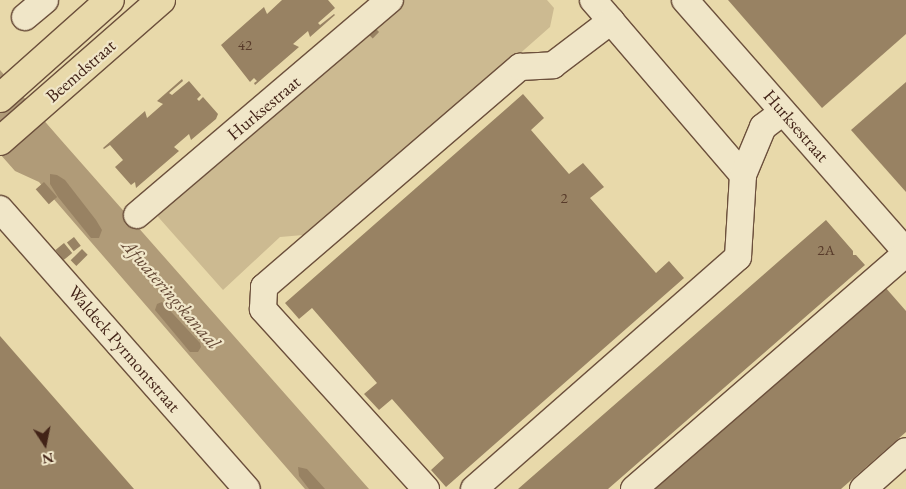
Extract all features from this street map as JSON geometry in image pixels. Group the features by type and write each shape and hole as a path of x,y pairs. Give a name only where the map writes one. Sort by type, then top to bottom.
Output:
{"main road":[{"name":"Beemdstraat","path":"0,98 110,0"},
{"name":"Beemdstraat","path":"0,141 160,0"}],"street":[{"path":"25,17 45,0"},
{"name":"Hurksestraat","path":"137,215 390,0"},
{"path":"593,0 743,174"},
{"name":"Hurksestraat","path":"685,0 906,252"},
{"path":"426,489 263,309 264,287 520,68 553,65 610,21"},
{"path":"474,489 738,257 743,174 763,127 783,112"},
{"name":"Waldeck Pyrmontstraat","path":"0,209 247,489"},
{"path":"634,489 906,252"},
{"path":"863,489 904,457"}],"shaded area":[{"path":"396,0 547,0 554,8 550,27 315,234 280,237 223,290 152,210"}],"water":[{"name":"Afwateringskanaal","path":"0,70 369,489 305,489 39,182 15,171 0,154"}],"building":[{"path":"282,0 328,0 335,8 318,23 320,25 335,15 310,37 308,31 293,44 299,47 255,85 254,83 257,81 254,78 250,82 221,45 264,7 267,14"},
{"path":"728,0 906,0 906,34 822,108"},
{"path":"372,25 379,32 373,38 366,31"},
{"path":"182,79 183,81 169,93 172,95 189,81 201,95 197,99 199,101 203,97 218,114 216,119 191,140 189,134 174,147 179,151 136,188 135,182 131,185 115,167 123,160 110,145 103,148 145,111 147,118 163,104 157,101"},
{"path":"906,82 906,192 851,130"},
{"path":"523,94 544,118 531,130 569,174 583,163 604,187 590,198 656,273 669,261 684,278 446,487 431,470 444,458 392,399 379,410 364,394 377,383 312,308 299,319 285,303"},
{"path":"50,174 57,175 65,180 96,220 102,230 99,238 91,238 58,197 50,184"},
{"path":"44,182 57,197 49,204 36,189"},
{"path":"826,220 853,251 853,255 856,255 865,265 608,489 518,489"},
{"path":"74,237 81,246 74,251 67,243"},
{"path":"64,243 72,253 64,260 55,250"},
{"path":"82,249 88,255 76,266 71,260"},
{"path":"885,287 906,311 906,432 841,489 655,489"},
{"path":"162,302 200,343 201,347 198,352 190,352 155,310 157,304"},
{"path":"0,336 134,489 0,489"},
{"path":"298,467 307,469 325,489 309,489 299,476"}]}
